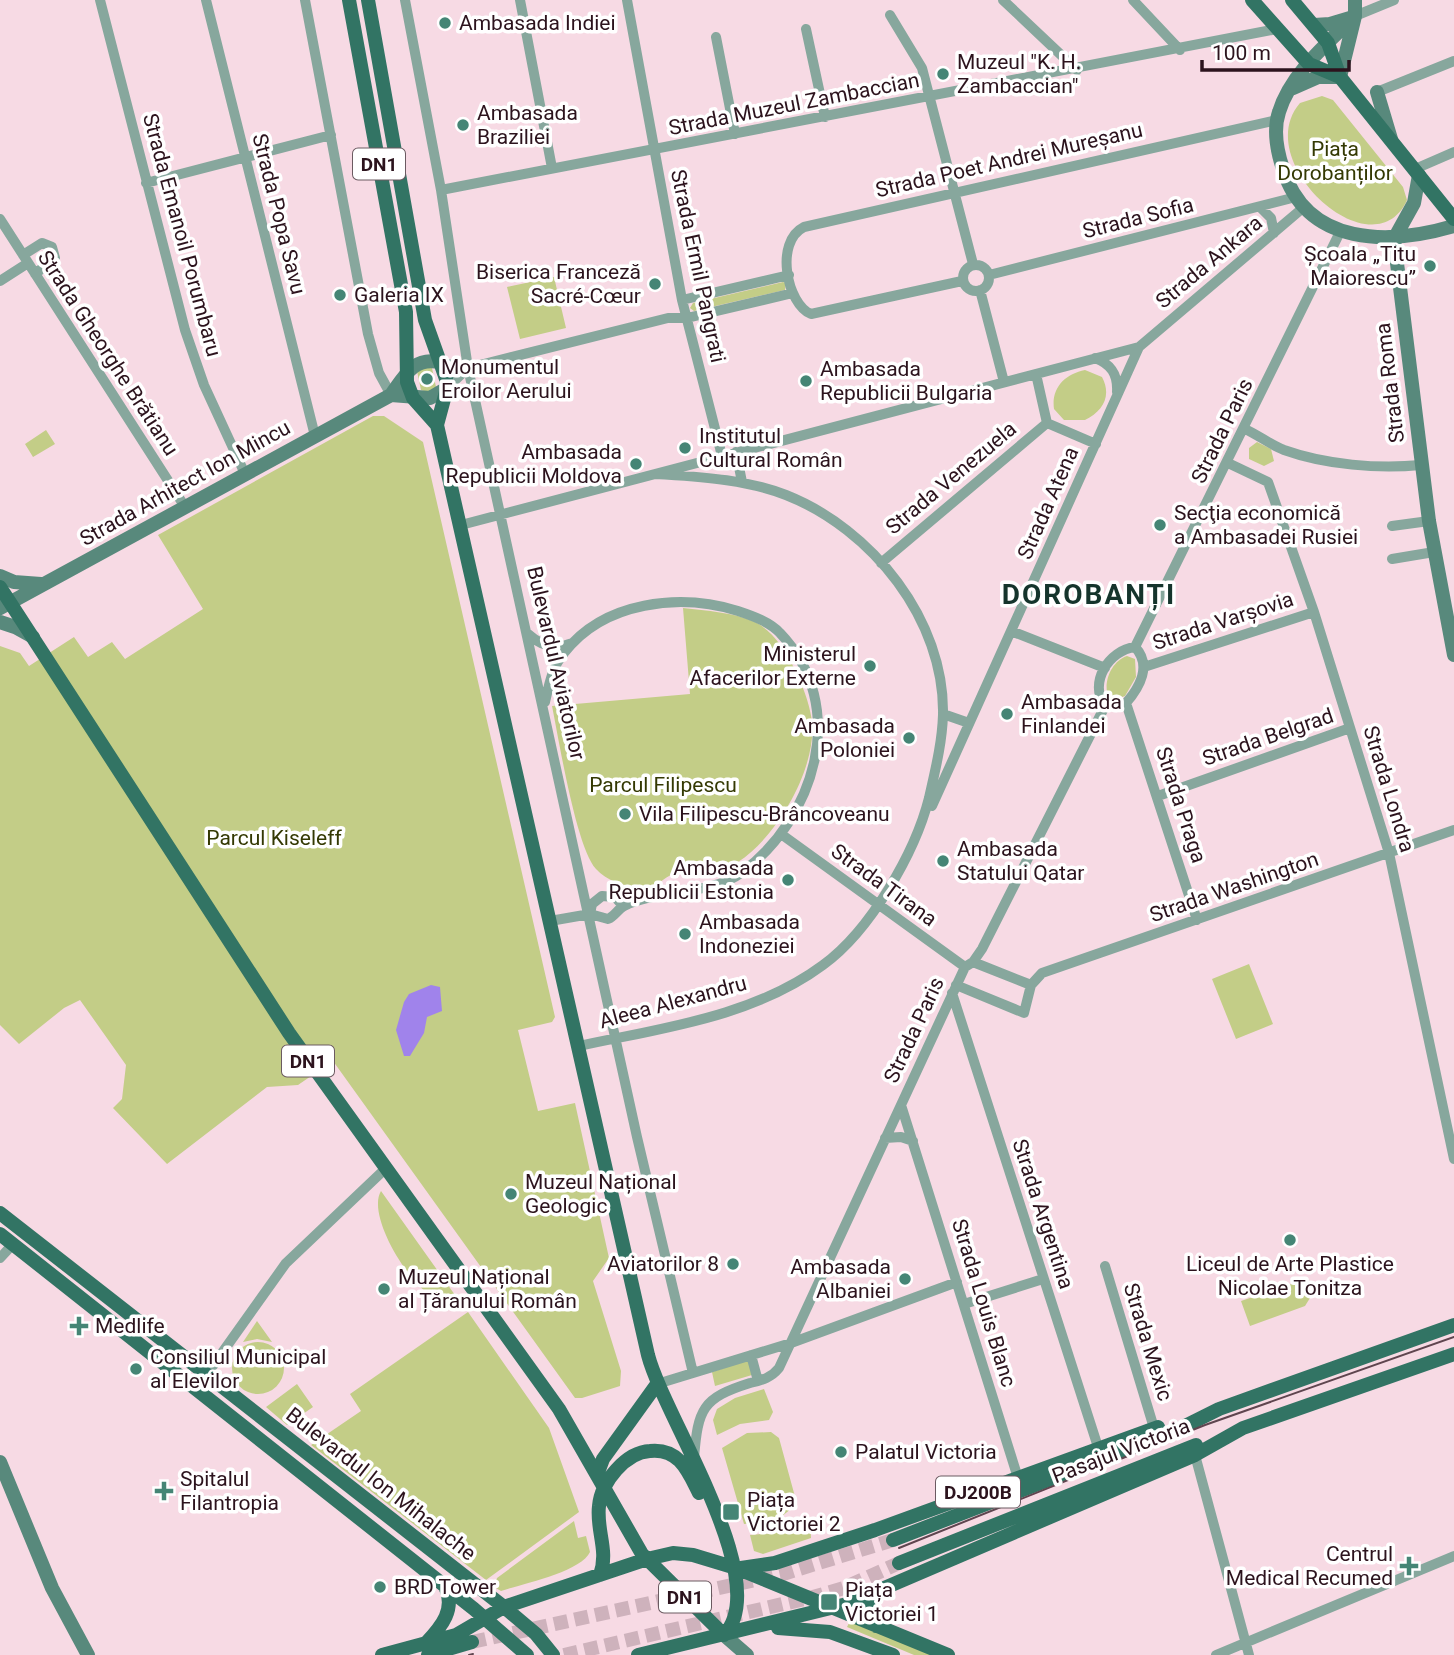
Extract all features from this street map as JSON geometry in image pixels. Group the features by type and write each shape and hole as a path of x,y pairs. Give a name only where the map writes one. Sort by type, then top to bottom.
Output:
{"main road":[{"name":"DN1","path":"349,0 407,328 405,374"},
{"name":"DN1","path":"368,0 427,323 442,363 447,388 437,425 657,1384 694,1458 736,1567"},
{"path":"1252,0 1309,64 1340,77"},
{"path":"1293,0 1328,43 1340,77 1454,219"},
{"path":"405,374 413,398 437,425"},
{"name":"DN1","path":"0,587 5,605 33,637 260,991 559,1409 647,1559 724,1635 780,1628 821,1630 893,1655"},
{"name":"Bulevardul Ion Mihalache","path":"0,1213 504,1607 536,1634 553,1655"},
{"name":"Bulevardul Ion Mihalache","path":"0,1234 486,1618 527,1655"},
{"name":"DJ200B","path":"736,1567 775,1563 1018,1478 1098,1447 1155,1433 1454,1325"},
{"name":"DJ200B","path":"832,1609 1195,1455 1243,1428 1454,1354"},
{"path":"597,1475 603,1459 657,1384"},
{"name":"Pasajul Victoria","path":"898,1563 1107,1478 1243,1428"},
{"name":"Pasajul Victoria","path":"893,1540 1155,1433"},
{"path":"600,1575 605,1557 598,1509 605,1489 630,1457 652,1450 668,1452 682,1463 718,1520"},
{"name":"DN1","path":"647,1559 682,1553 736,1567 948,1655"},
{"path":"426,1649 465,1631 504,1607 647,1559"},
{"path":"638,1655 724,1635 734,1623 738,1611 736,1567"},
{"path":"426,1649 446,1617 449,1603 445,1586"},
{"path":"876,1626 871,1606 880,1590"},
{"path":"749,1630 832,1609"},
{"path":"383,1655 472,1642"}],"street":[{"name":"Strada Emanoil Porumbaru","path":"100,0 194,358 245,474"},
{"name":"Strada Popa Savu","path":"206,0 315,436"},
{"path":"305,0 370,344 391,395 430,398 447,388 468,368"},
{"name":"Bulevardul Aviatorilor","path":"405,0 441,190 468,368 590,914 615,1038 694,1373"},
{"path":"520,0 552,168"},
{"name":"Strada Ermil Pangrati","path":"627,0 682,300 722,456"},
{"path":"1003,0 1077,70"},
{"path":"1133,0 1180,50"},
{"path":"1289,90 1310,78 1340,77 1355,16 1355,0"},
{"path":"1314,25 1336,23 1394,0"},
{"path":"890,15 922,68 973,264"},
{"path":"1355,16 1309,64 1289,90 1277,120 1280,162 1300,202 1341,230 1394,239 1454,226"},
{"path":"806,29 825,117"},
{"name":"Strada Muzeul Zambaccian","path":"441,190 1077,70 1277,29"},
{"path":"716,37 736,134"},
{"path":"1391,139 1377,92 1454,61"},
{"name":"Strada Poet Andrei Mureșanu","path":"793,293 787,245 795,231 955,191 1277,120"},
{"path":"146,183 331,135"},
{"path":"1394,239 1413,203 1417,172 1454,152"},
{"name":"Strada Sofia","path":"989,275 1260,207 1300,202"},
{"name":"Strada Ankara","path":"1139,347 1274,233 1300,202"},
{"path":"1260,207 1271,218 1274,233"},
{"name":"Strada Gheorghe Brătianu","path":"0,219 185,507"},
{"name":"Strada Paris","path":"1135,647 1341,230"},
{"name":"Strada Roma","path":"1394,239 1429,521 1454,655"},
{"path":"0,281 42,243 52,247 55,258 35,274"},
{"path":"973,264 985,268 989,275 988,282 980,290"},
{"path":"962,281 965,269 973,264"},
{"path":"668,318 682,300 789,275"},
{"path":"962,281 969,289 980,290"},
{"path":"405,374 422,361 468,368 668,318 687,318 793,293 803,309 817,314 962,281"},
{"path":"980,290 1004,382"},
{"path":"461,525 1139,347"},
{"name":"Strada Atena","path":"921,828 1139,347"},
{"path":"1094,358 1104,362 1115,373 1117,396"},
{"name":"Strada Arhitect Ion Mincu","path":"5,605 391,395 405,374"},
{"name":"Strada Venezuela","path":"1036,374 1047,423"},
{"name":"Strada Venezuela","path":"1047,423 1096,444"},
{"name":"Strada Venezuela","path":"881,563 1047,423"},
{"path":"1245,429 1283,450 1330,460 1402,467 1422,465"},
{"path":"736,452 742,482"},
{"name":"Strada Londra","path":"1228,463 1268,482 1314,612 1389,853 1441,1110 1454,1159"},
{"name":"Aleea Alexandru","path":"579,1046 720,1014 773,994 834,956 877,904 907,860 921,828 937,762 943,714 939,676 924,626 909,598 881,563 847,531 805,503 742,482 656,474"},
{"path":"1392,526 1429,521"},
{"path":"1392,559 1434,552"},
{"path":"0,576 23,584 46,583"},
{"path":"544,706 558,661 572,643 605,620 645,605 680,601 720,606 757,617 780,632 811,684 818,710 819,738 808,787 781,834 738,876 623,906 608,919 590,914 550,921"},
{"name":"Strada Varșovia","path":"1144,667 1314,612"},
{"path":"0,622 33,637"},
{"path":"1011,631 1105,668"},
{"path":"528,634 541,644 558,647 572,643"},
{"path":"1135,647 1142,656 1144,667 1142,679 1126,703 1105,706 1099,688 1105,668 1120,651 1135,647"},
{"name":"Strada Praga","path":"1126,703 1198,920"},
{"name":"Strada Paris","path":"758,1381 774,1374 791,1343 954,989 1105,706"},
{"path":"943,714 969,723"},
{"name":"Strada Belgrad","path":"1158,796 1350,729"},
{"name":"Strada Washington","path":"1031,985 1041,973 1454,830"},
{"name":"Strada Tirana","path":"781,834 877,904 969,964"},
{"path":"580,870 592,886 623,906"},
{"path":"590,914 596,899 608,895"},
{"path":"954,989 1024,1013 1031,985 969,964"},
{"name":"Strada Argentina","path":"954,989 1098,1447"},
{"name":"Strada Louis Blanc","path":"901,1105 1018,1478"},
{"path":"1441,1110 1454,1106"},
{"path":"885,1138 901,1137 913,1141"},
{"path":"197,1388 286,1264 386,1168"},
{"path":"0,1258 13,1244"},
{"name":"Strada Mexic","path":"1105,1266 1155,1433"},
{"path":"964,1304 1044,1279"},
{"path":"657,1384 791,1343 957,1282"},
{"path":"694,1458 699,1419 708,1402 726,1391 758,1381 751,1356"},
{"path":"1195,1455 1249,1655"},
{"path":"0,1462 5,1492 88,1655"},
{"path":"1216,1655 1454,1556"},
{"path":"724,1635 747,1655"}],"green space":[{"name":"Piața Dorobanților","path":"1322,96 1333,100 1403,187 1407,200 1391,219 1369,224 1345,217 1322,201 1303,179 1291,153 1289,127 1300,103"},
{"path":"554,277 566,328 520,339 507,287"},
{"path":"786,283 785,290 694,311 690,308 693,303"},
{"path":"420,368 432,368 436,387 430,393 421,390 417,371"},
{"path":"1085,370 1102,377 1106,390 1104,402 1097,412 1085,420 1064,420 1054,409 1057,388 1071,375"},
{"name":"Parcul Kiseleff","path":"373,416 384,416 423,442 555,1017 552,1022 518,1030 538,1111 575,1103 609,1258 593,1281 621,1371 620,1386 582,1398 575,1398 333,1061 298,1085 267,1087 167,1164 113,1108 122,1099 126,1065 80,1000 64,1008 19,1044 0,1025 0,646 20,653 29,666 74,637 88,657 112,642 125,659 203,609 158,535"},
{"path":"46,430 55,444 33,457 25,444"},
{"path":"1257,442 1271,449 1274,461 1264,466 1249,459 1249,448"},
{"name":"Parcul Filipescu","path":"683,608 720,612 747,619 767,630 777,641 796,673 809,706 812,740 808,759 792,800 780,819 753,851 738,862 709,876 680,872 648,886 624,885 608,879 596,869 589,857 575,817 552,706 690,694"},
{"path":"1127,656 1135,659 1136,677 1125,696 1114,700 1108,696 1108,678 1117,662"},
{"path":"1249,964 1273,1024 1236,1039 1212,979"},
{"path":"381,1191 455,1295 445,1303 433,1298 421,1287 396,1255 380,1219 378,1203"},
{"path":"1303,1280 1310,1298 1305,1306 1250,1326 1241,1301"},
{"path":"468,1312 549,1428 579,1512 486,1580 311,1445 361,1411 350,1394"},
{"path":"257,1321 272,1342 257,1339 243,1342"},
{"path":"258,1342 268,1344 276,1350 282,1358 282,1378 276,1386 268,1392 258,1394 248,1392 240,1386 234,1378 232,1368 234,1358 240,1350 248,1344"},
{"path":"748,1360 752,1375 715,1386 712,1372"},
{"path":"297,1384 313,1407 287,1425 266,1407"},
{"path":"764,1389 773,1412 769,1420 740,1424 717,1435 713,1420 717,1409 735,1398"},
{"path":"771,1432 779,1438 797,1504 776,1521 744,1524 722,1448 747,1433"},
{"path":"805,1517 810,1522 811,1538 763,1554 754,1551 750,1535 774,1533"},
{"path":"574,1521 578,1538 586,1536 590,1552 584,1559 575,1566 536,1581 501,1591 494,1587 497,1578"},
{"path":"850,1621 932,1655 914,1655 847,1627"}],"shaded area":[{"path":"431,985 440,987 442,1011 427,1017 424,1033 410,1056 404,1056 396,1030 404,1002 409,994"}],"tunnel":[{"path":"472,1642 783,1574 893,1540"},
{"path":"564,1655 813,1597 844,1588 899,1563"}],"tram line":[{"path":"899,1548 1205,1425 1454,1337"},
{"path":"469,1655 473,1654"}],"place":[{"name":"Ambasada Indiei","path":"445,23"},
{"name":"Muzeul \"K. H. Zambaccian\"","path":"943,74"},
{"name":"Ambasada Braziliei","path":"463,125"},
{"name":"Școala „Titu Maiorescu”","path":"1430,266"},
{"name":"Biserica Franceză Sacré-Cœur","path":"655,284"},
{"name":"Galeria IX","path":"340,295"},
{"name":"Monumentul Eroilor Aerului","path":"427,379"},
{"name":"Ambasada Republicii Bulgaria","path":"806,381"},
{"name":"Institutul Cultural Român","path":"685,448"},
{"name":"Ambasada Republicii Moldova","path":"636,464"},
{"name":"Secţia economică a Ambasadei Rusiei","path":"1160,525"},
{"name":"Ministerul Afacerilor Externe","path":"870,666"},
{"name":"Ambasada Finlandei","path":"1007,714"},
{"name":"Ambasada Poloniei","path":"909,738"},
{"name":"Vila Filipescu-Brâncoveanu","path":"625,814"},
{"name":"Ambasada Statului Qatar","path":"943,861"},
{"name":"Ambasada Republicii Estonia","path":"788,880"},
{"name":"Ambasada Indoneziei","path":"685,934"},
{"name":"Muzeul Național Geologic","path":"511,1194"},
{"name":"Liceul de Arte Plastice Nicolae Tonitza","path":"1290,1240"},
{"name":"Aviatorilor 8","path":"733,1264"},
{"name":"Ambasada Albaniei","path":"905,1279"},
{"name":"Muzeul Național al Țăranului Român","path":"384,1289"},
{"name":"Medlife","path":"79,1326"},
{"name":"Consiliul Municipal al Elevilor","path":"136,1369"},
{"name":"Palatul Victoria","path":"841,1452"},
{"name":"Spitalul Filantropia","path":"164,1491"},
{"name":"Piața Victoriei 2","path":"731,1512"},
{"name":"Centrul Medical Recumed","path":"1409,1566"},
{"name":"BRD Tower","path":"380,1587"},
{"name":"Piața Victoriei 1","path":"829,1602"}],"district":[{"name":"DOROBANȚI","path":"1089,594"}]}
